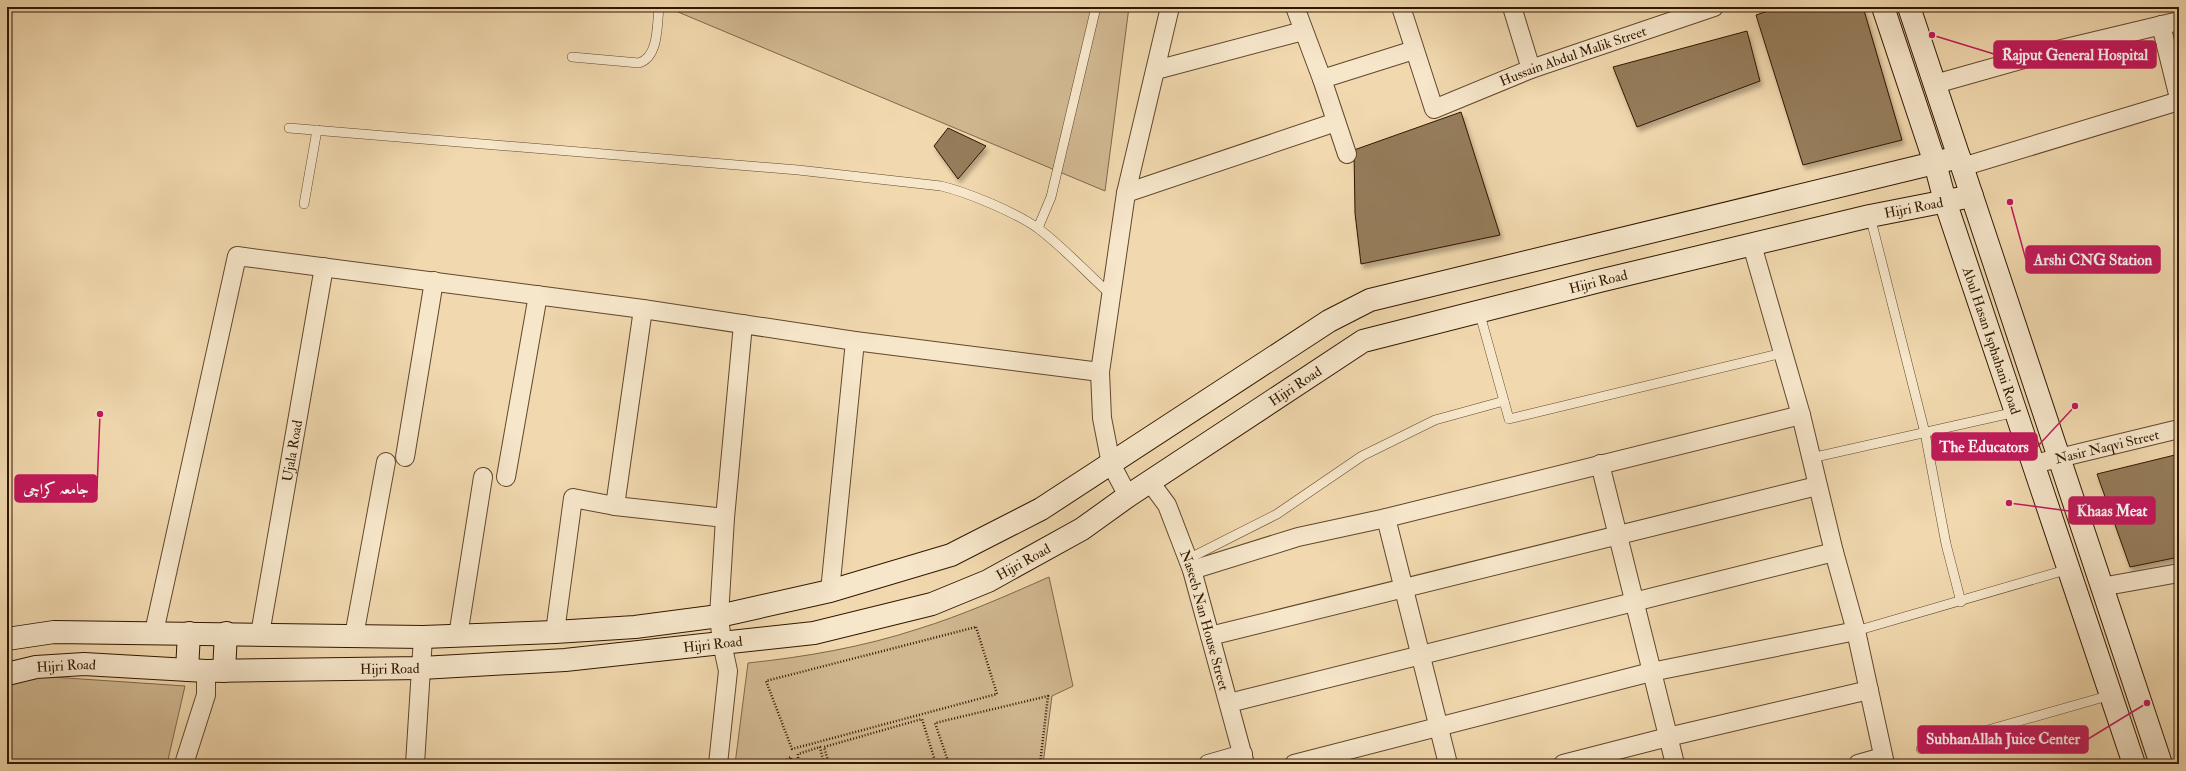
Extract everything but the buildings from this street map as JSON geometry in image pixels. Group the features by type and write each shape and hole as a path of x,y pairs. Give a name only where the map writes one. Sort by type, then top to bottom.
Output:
{"main road":[{"name":"Abul Hasan Isphahani Road","path":"1883,7 1935,163 1945,201 2134,764"},
{"name":"Abul Hasan Isphahani Road","path":"1909,7 2161,764"},
{"name":"Hijri Road","path":"7,639 54,632 154,632 423,637 555,632 635,627 719,616 830,591 952,555 1041,509 1329,321 1370,300 1935,163 1961,162"},
{"name":"Hijri Road","path":"7,674 36,667 84,664 206,671 421,668 565,660 814,633 932,604 988,581 1082,529 1128,496 1363,341 1479,311 1870,216 1972,196"},
{"path":"189,633 206,671"},
{"path":"206,671 226,633"}],"street":[{"path":"1128,496 1111,464 1102,418 1100,372 1126,193 1170,7"},
{"path":"1295,7 1322,79 1347,154"},
{"path":"1322,79 1414,50 1401,7"},
{"path":"1512,7 1531,69"},
{"name":"Hussain Abdul Malik Street","path":"1414,50 1434,109 1531,69 1683,12 1714,7"},
{"path":"1935,84 2049,52 2179,21"},
{"path":"2160,25 2179,98"},
{"path":"1156,70 1303,31"},
{"path":"1961,162 2179,101"},
{"path":"1126,193 1336,122"},
{"path":"1752,245 1801,415 1817,486 1856,631 1884,761 1858,764"},
{"path":"154,632 238,256 644,309 855,341 1100,372"},
{"name":"Ujala Road","path":"260,634 324,267"},
{"path":"405,457 434,281"},
{"path":"506,477 538,295"},
{"path":"615,506 644,309"},
{"path":"718,764 728,671 722,643 719,616 725,518 742,324"},
{"path":"830,591 855,341"},
{"path":"1190,565 1298,537 1386,518 1801,415"},
{"name":"Nasir Naqvi Street","path":"2034,464 2179,429"},
{"path":"354,636 386,462"},
{"path":"1600,464 1675,764"},
{"path":"458,636 483,477"},
{"name":"Naseeb Nan House Street","path":"1150,482 1167,505 1190,565 1244,759"},
{"path":"1210,636 1817,486"},
{"path":"555,632 573,498 615,506 725,518"},
{"path":"1386,518 1448,764"},
{"path":"1228,703 1834,552"},
{"path":"2101,587 2179,573"},
{"path":"1294,764 1651,672 1856,631"},
{"path":"415,764 423,637"},
{"path":"184,764 206,695 206,671"},
{"path":"1562,764 1668,737 1869,690"},
{"path":"1208,764 1244,759"}],"lane":[{"path":"572,57 639,63 645,61 649,58 654,45 659,7"},
{"path":"1038,228 1051,198 1096,7"},
{"path":"289,128 798,170 941,186 955,189 1004,210 1038,228 1111,295"},
{"path":"304,204 317,130"},
{"path":"1870,216 1925,433 1946,544 1962,602"},
{"path":"1479,311 1509,420 1783,353"},
{"path":"1190,565 1277,514 1362,456 1435,420 1504,401"},
{"path":"1811,458 2017,412"},
{"path":"1856,631 1962,602 2069,569"},
{"path":"1921,749 2111,695"}],"path":[{"path":"976,627 997,694 792,749 766,681 976,627"},
{"path":"949,764 935,723 1048,696 1040,764"},
{"path":"829,764 824,747 922,719 936,764"},
{"path":"798,764 798,754 820,747 824,764"},
{"path":"779,764 791,757 791,764"}],"shaded area":[{"path":"679,7 1129,7 1105,191 678,12"},
{"path":"1049,577 1073,686 1052,696 1043,764 735,764 748,663 791,658 834,650 897,635 935,624"},
{"path":"37,676 185,686 167,764 20,764 7,760 7,684"}],"place":[{"name":"Rajput General Hospital","path":"1932,35"},
{"name":"Arshi CNG Station","path":"2010,202"},
{"name":"The Educators","path":"2075,406"},
{"name":"جامعہ کراچی","path":"100,414"},
{"name":"Khaas Meat","path":"2009,503"},
{"name":"SubhanAllah Juice Center","path":"2147,703"}]}
